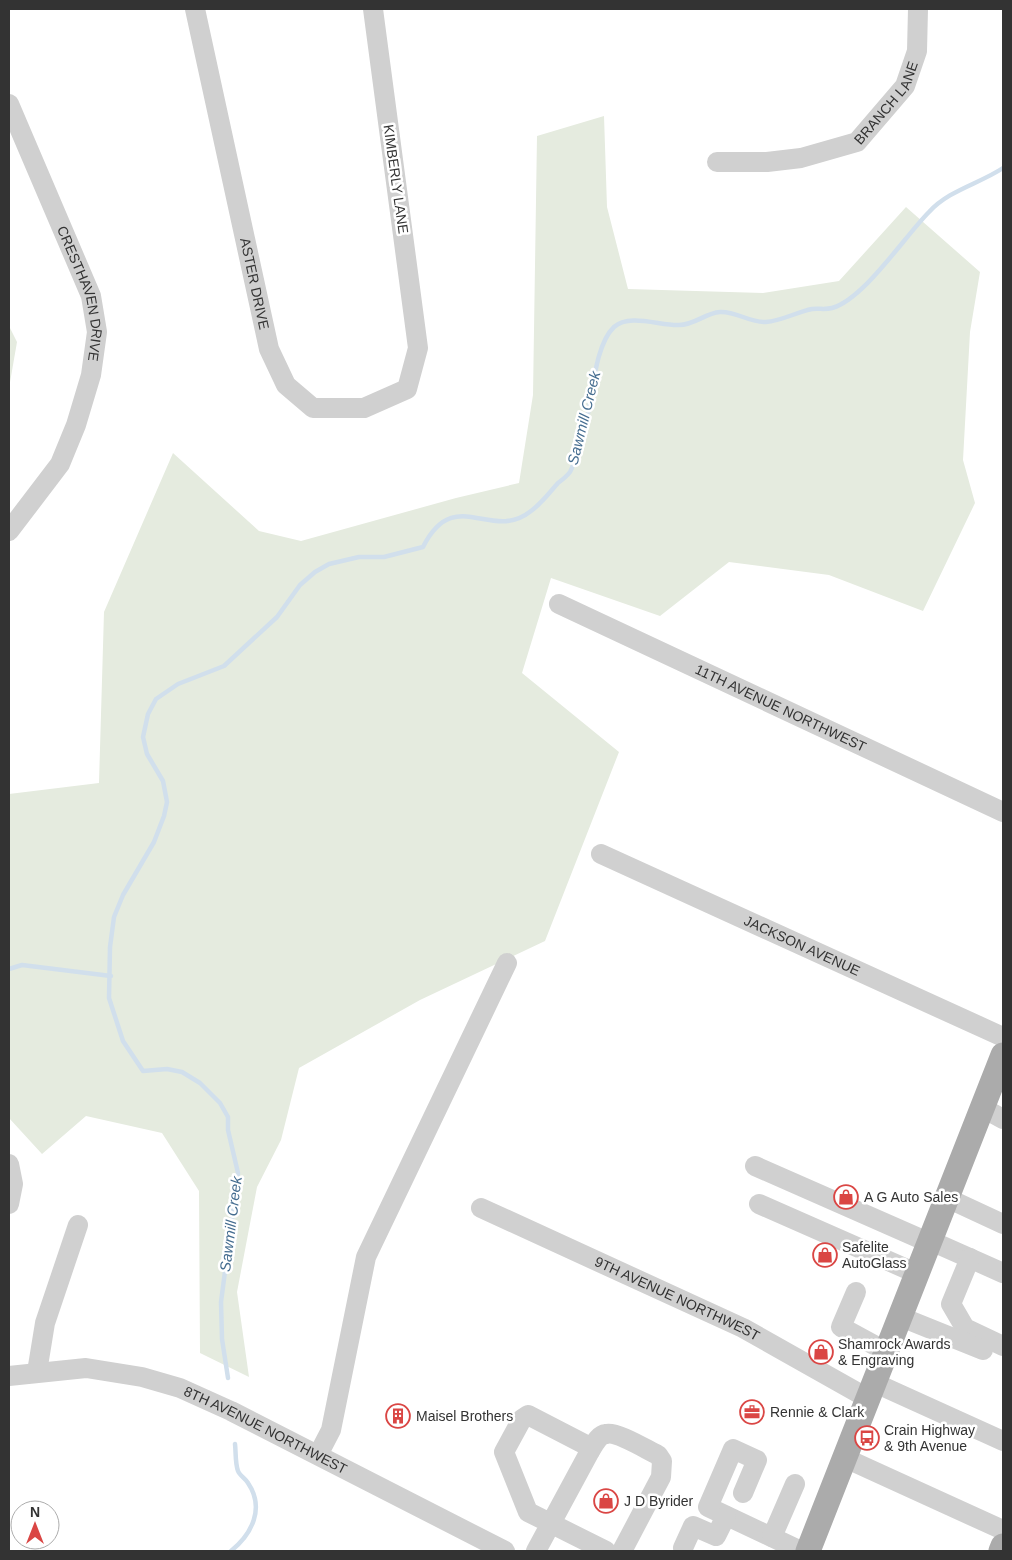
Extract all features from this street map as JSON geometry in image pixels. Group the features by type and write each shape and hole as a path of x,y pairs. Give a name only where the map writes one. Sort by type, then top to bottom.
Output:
{"main road":[{"path":"808,1551 888,1352 947,1198 993,1114 1003,1056"},
{"path":"1001,1551 1003,1546"}],"street":[{"name":"ASTER DRIVE","path":"195,9 268,350 286,385 313,408 364,408 407,389 418,348"},
{"name":"KIMBERLY LANE","path":"373,9 418,348"},
{"name":"BRANCH LANE","path":"717,162 767,162 801,158 857,142 905,86 917,51 918,9"},
{"name":"CRESTHAVEN DRIVE","path":"9,104 91,296 97,332 91,375 76,425 60,464 9,531"},
{"name":"11TH AVENUE NORTHWEST","path":"559,604 1003,812"},
{"name":"JACKSON AVENUE","path":"601,854 1003,1037"},
{"path":"318,1455 332,1430 366,1257 507,963"},
{"path":"9,1164 13,1184 9,1204"},
{"path":"755,1166 1003,1273"},
{"path":"947,1198 1003,1224"},
{"path":"759,1204 918,1274"},
{"name":"9TH AVENUE NORTHWEST","path":"480,1208 743,1328 872,1391 1003,1441"},
{"path":"37,1372 45,1323 78,1225"},
{"path":"970,1258 951,1304 965,1328 1003,1346"},
{"path":"856,1292 841,1327 888,1352"},
{"path":"901,1316 1003,1359"},
{"name":"8TH AVENUE NORTHWEST","path":"9,1376 86,1368 142,1377 180,1388 318,1455 505,1551"},
{"path":"536,1551 550,1525 590,1451 597,1439 604,1434 613,1434 658,1455 662,1461 661,1477 617,1551 550,1525 528,1512 504,1452 522,1420 528,1416 588,1446 590,1451"},
{"path":"742,1493 757,1460 733,1449 708,1507 801,1551"},
{"path":"846,1458 1003,1530"},
{"path":"772,1537 795,1484"},
{"path":"683,1548 693,1526 716,1536 726,1516"}],"shaded area":[{"path":"604,116 607,207 628,289 763,293 839,281 906,207 980,272 970,332 963,460 975,503 923,611 829,575 729,562 660,616 551,578 522,673 619,752 545,941 420,1000 299,1068 281,1140 257,1187 237,1292 249,1377 200,1353 199,1191 162,1133 86,1116 42,1154 9,1118 9,794 99,783 104,612 173,453 259,531 301,541 456,498 519,483 533,395 537,136"},
{"path":"9,326 17,342 9,388"}],"waterway":[{"name":"Sawmill Creek","path":"228,1378 222,1339 221,1302 238,1173 228,1130 228,1117 220,1103 200,1083 182,1072 167,1069 143,1071 123,1041 109,998 110,947 114,917 123,895 154,842 167,802 163,781 147,754 143,737 148,714 156,699 178,684 224,666 277,617 300,585 315,572 329,564 359,557 384,557 423,547 435,529 448,519 461,516 502,521 516,519 535,508 572,468 578,434 588,413 599,355 608,335 620,323 636,320 679,325 720,312 732,313 754,321 766,322 812,309 832,308 857,293 884,266 937,204 1003,168"},
{"path":"9,969 22,965 111,976"},
{"name":"Sawmill Creek","path":"231,1551 245,1537 254,1520 256,1511 253,1492 238,1471 235,1444"}],"place":[{"name":"A G Auto Sales","path":"846,1197"},
{"name":"Safelite AutoGlass","path":"825,1255"},
{"name":"Shamrock Awards & Engraving","path":"821,1352"},
{"name":"Rennie & Clark","path":"752,1412"},
{"name":"Maisel Brothers","path":"398,1416"},
{"name":"Crain Highway & 9th Avenue","path":"867,1438"},
{"name":"J D Byrider","path":"606,1501"}]}
